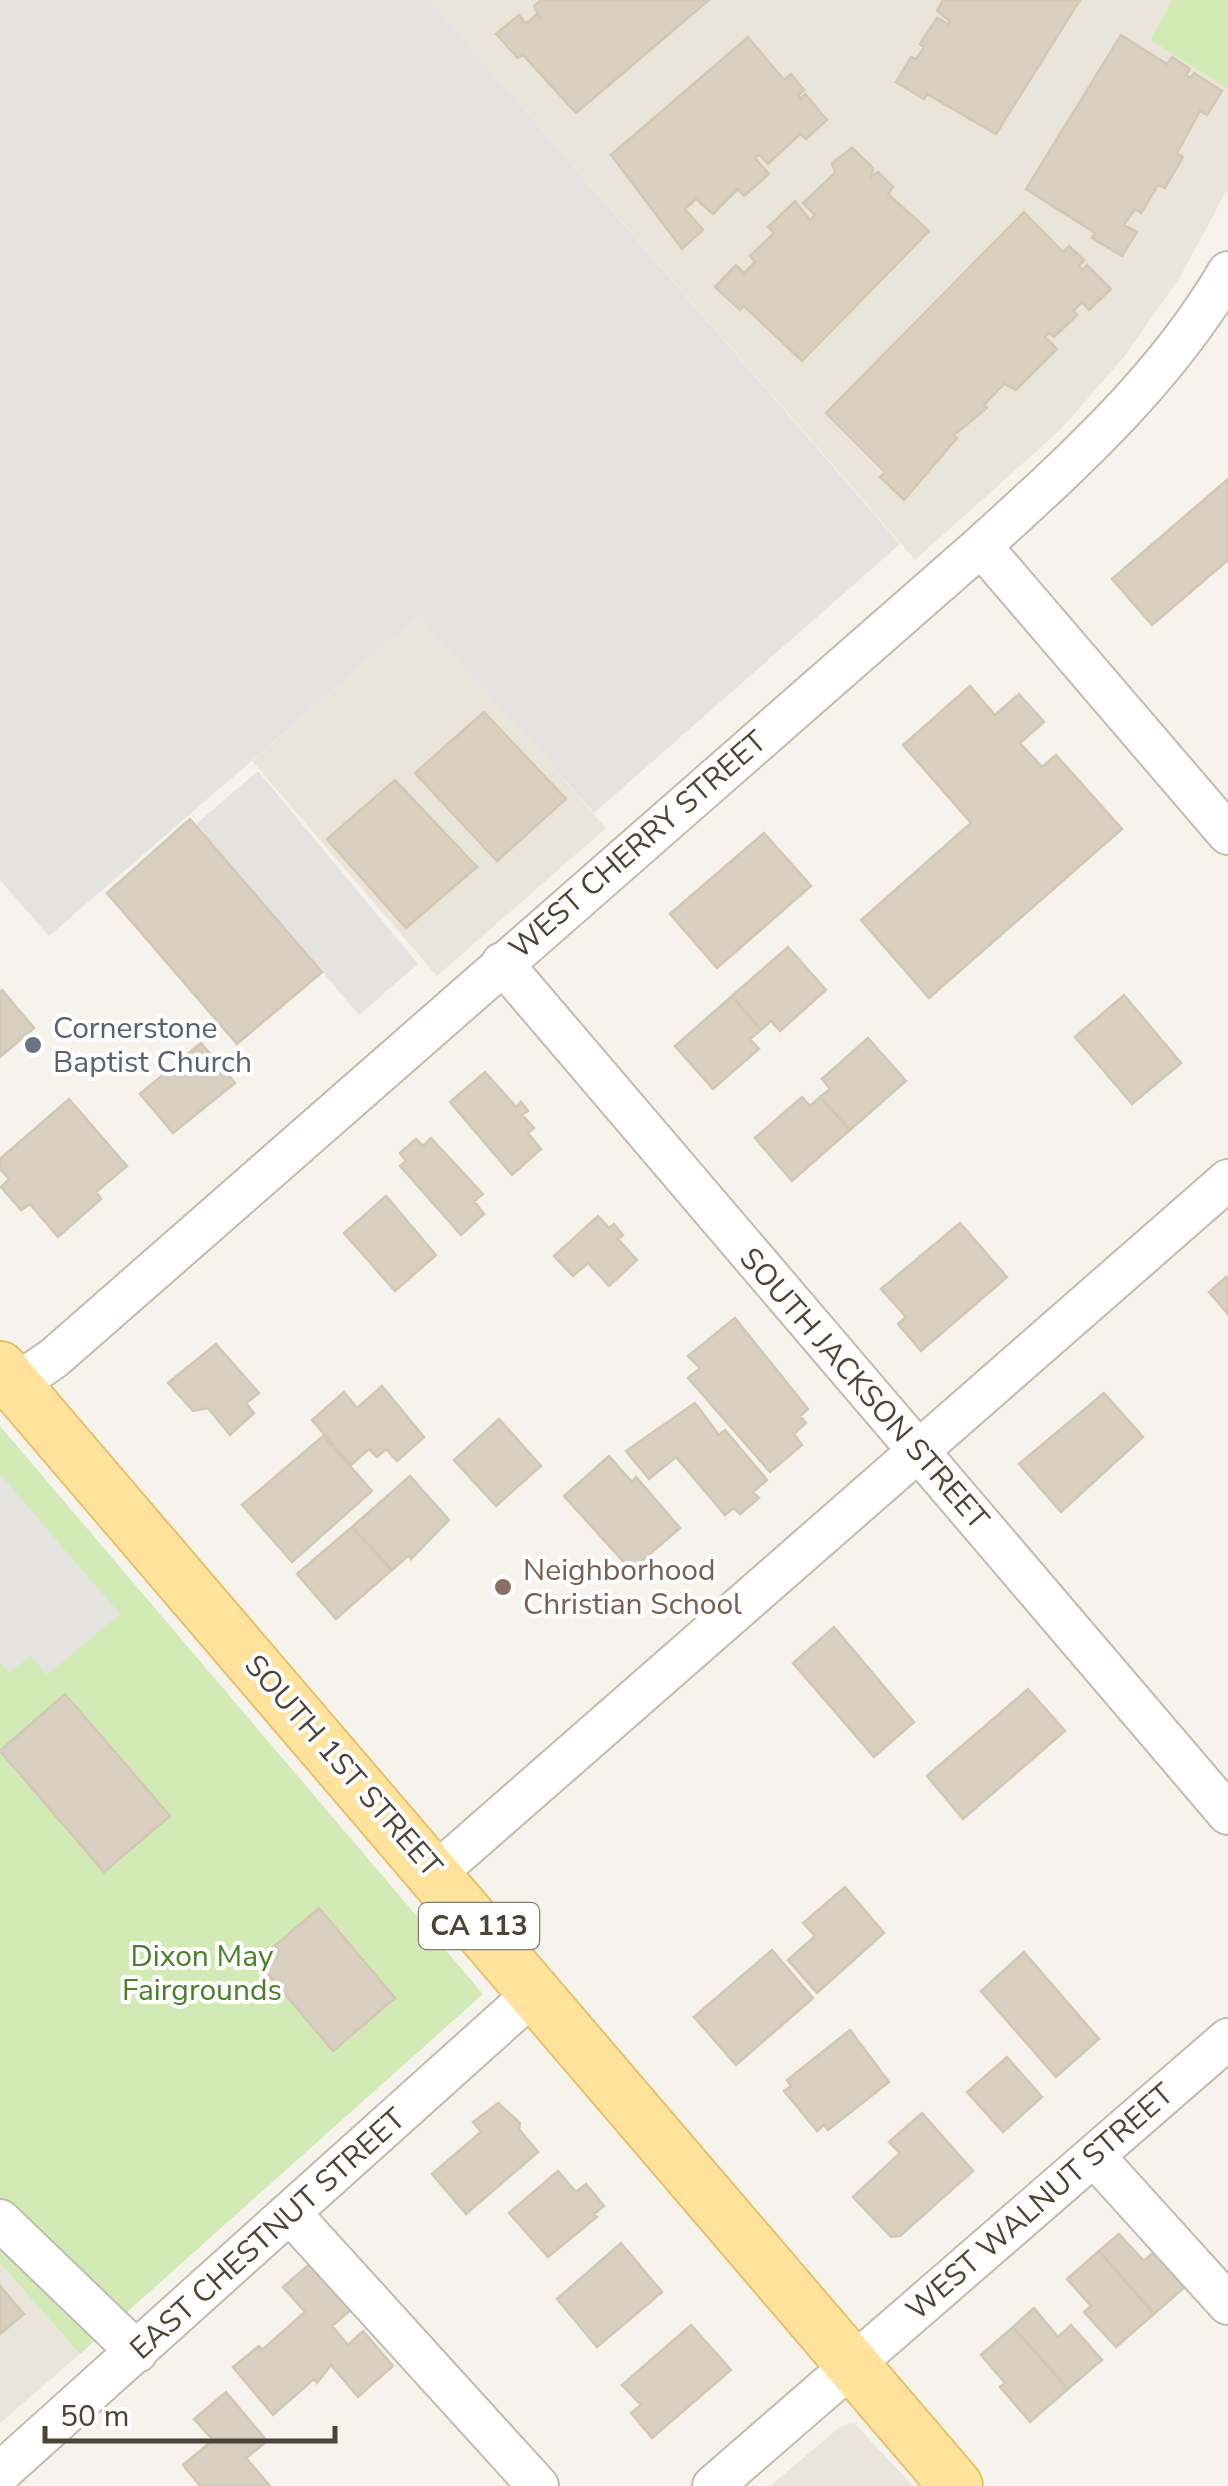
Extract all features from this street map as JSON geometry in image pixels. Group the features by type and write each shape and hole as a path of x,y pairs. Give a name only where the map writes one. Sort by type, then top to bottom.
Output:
{"main road":[{"name":"SOUTH 1ST STREET","path":"8,1377 436,1873 956,2486"}],"street":[{"name":"WEST CHERRY STREET","path":"8,1377 54,1358 981,546 1100,437 1202,318 1228,272"},
{"path":"981,546 1228,834"},
{"name":"SOUTH JACKSON STREET","path":"502,962 1228,1814"},
{"path":"436,1873 1228,1180"},
{"name":"EAST CHESTNUT STREET","path":"0,2473 534,1992"},
{"name":"WEST WALNUT STREET","path":"713,2486 1228,2039"},
{"path":"1094,2156 1228,2304"},
{"path":"290,2213 538,2486"},
{"path":"0,2220 138,2352"}],"shaded area":[{"path":"0,0 430,0 900,544 594,813 419,616 49,936 0,880"},
{"path":"430,0 1172,0 1150,40 1228,89 1228,188 1180,277 1124,357 1059,431 915,560"},
{"path":"420,615 606,828 437,976 252,761"},
{"path":"258,771 418,964 359,1015 196,824"},
{"path":"0,1474 120,1614 47,1675 31,1656 9,1673 0,1662"},
{"path":"0,2263 80,2354 0,2423"},
{"path":"854,2423 913,2486 770,2486 841,2426"}],"green space":[{"path":"1172,0 1228,0 1228,89 1150,40"},
{"name":"Dixon May Fairgrounds","path":"0,1426 483,1994 80,2354 0,2263"}],"building":[{"path":"541,0 709,0 576,113 523,55 518,58 496,34 519,15 526,24 537,14 541,20 534,6"},
{"path":"943,0 1080,0 996,134 927,94 924,99 896,82 911,57 916,59 924,47 920,44 937,18 948,24 950,21 937,11"},
{"path":"1121,35 1167,64 1172,57 1190,69 1186,75 1191,78 1194,73 1222,91 1207,115 1200,111 1177,153 1183,157 1165,188 1158,185 1141,213 1135,209 1124,225 1137,232 1122,256 1092,238 1095,233 1026,189"},
{"path":"748,37 784,80 791,74 804,90 798,95 801,99 805,94 827,120 806,139 800,134 768,164 759,154 755,158 769,174 744,196 738,189 713,214 696,199 685,209 703,230 682,249 611,155"},
{"path":"852,148 873,168 871,177 878,172 893,187 888,194 929,231 802,361 744,306 740,310 715,287 736,265 744,273 755,262 750,256 774,233 768,227 795,201 810,220 815,215 803,203 835,173 832,163"},
{"path":"1024,212 1063,252 1069,246 1084,260 1079,266 1082,270 1087,265 1111,289 1089,310 1082,302 1073,311 1077,315 1054,337 1049,333 1045,337 1057,349 1016,390 1004,384 984,405 987,408 954,435 957,438 904,500 880,477 885,472 826,413"},
{"path":"1228,479 1228,560 1152,625 1112,579"},
{"path":"970,686 995,715 1019,694 1044,722 1020,743 1042,767 1056,755 1122,829 929,998 861,920 971,823 903,745"},
{"path":"484,712 566,799 497,861 415,773"},
{"path":"395,780 477,867 406,928 327,839"},
{"path":"190,819 322,972 237,1044 107,893"},
{"path":"764,833 811,886 717,968 670,914"},
{"path":"788,947 826,990 780,1031 771,1021 761,1030 732,996"},
{"path":"0,992 34,1028 0,1057"},
{"path":"1124,995 1181,1063 1132,1104 1075,1037"},
{"path":"732,996 761,1030 750,1039 759,1049 713,1089 675,1046"},
{"path":"868,1038 906,1081 850,1130 820,1097 830,1089 822,1079"},
{"path":"201,1043 235,1083 173,1133 140,1094"},
{"path":"485,1072 516,1107 521,1102 528,1111 522,1115 534,1128 528,1133 541,1149 512,1175 450,1102"},
{"path":"802,1097 810,1106 820,1097 850,1130 792,1181 755,1138"},
{"path":"69,1099 127,1166 96,1192 101,1199 58,1237 30,1204 21,1210 1,1187 9,1179 0,1169 0,1159"},
{"path":"431,1138 483,1194 474,1201 484,1214 461,1235 400,1166 406,1161 400,1153 416,1139 423,1146"},
{"path":"386,1196 436,1255 395,1291 344,1233"},
{"path":"598,1216 609,1228 614,1224 623,1235 618,1239 637,1260 609,1286 588,1263 573,1276 554,1256"},
{"path":"960,1223 1007,1277 921,1351 898,1324 906,1317 881,1289"},
{"path":"1228,1279 1228,1314 1209,1292"},
{"path":"735,1318 808,1409 800,1416 806,1423 794,1434 802,1445 770,1472 688,1378 700,1368 688,1356"},
{"path":"216,1344 259,1393 246,1403 254,1413 230,1435 208,1408 193,1411 168,1383"},
{"path":"382,1386 424,1437 397,1461 386,1449 377,1457 369,1449 351,1465 312,1420 344,1392 357,1408"},
{"path":"1104,1393 1143,1437 1061,1512 1019,1464"},
{"path":"695,1403 719,1435 725,1430 767,1480 753,1492 759,1498 740,1514 734,1508 725,1515 676,1457 649,1479 626,1451"},
{"path":"499,1419 541,1466 496,1506 454,1460"},
{"path":"323,1436 372,1491 292,1562 242,1505"},
{"path":"609,1456 632,1482 636,1477 680,1528 631,1570 564,1496"},
{"path":"410,1476 449,1520 411,1559 409,1555 392,1570 352,1527"},
{"path":"352,1527 392,1570 336,1619 297,1574"},
{"path":"834,1627 914,1722 874,1757 793,1663"},
{"path":"1028,1689 1065,1731 963,1819 927,1776"},
{"path":"65,1694 170,1816 104,1872 0,1751"},
{"path":"845,1887 884,1933 817,1993 788,1960 815,1936 803,1923"},
{"path":"319,1908 395,1998 333,2051 257,1961"},
{"path":"772,1950 813,1998 736,2065 694,2017"},
{"path":"1024,1952 1099,2039 1056,2077 981,1991"},
{"path":"850,2030 889,2082 828,2130 824,2125 817,2131 784,2091 791,2086 787,2080"},
{"path":"1007,2057 1042,2097 1003,2132 967,2092"},
{"path":"498,2103 520,2123 519,2129 538,2152 466,2214 432,2174 481,2132 473,2122"},
{"path":"922,2113 973,2171 900,2236 891,2237 853,2197 900,2153 889,2142"},
{"path":"558,2171 576,2192 586,2184 604,2206 594,2214 597,2217 548,2257 509,2213"},
{"path":"1119,2234 1144,2261 1156,2250 1187,2285 1154,2314 1099,2251"},
{"path":"621,2243 662,2292 597,2347 557,2299"},
{"path":"1099,2251 1154,2314 1116,2347 1084,2312 1091,2306 1067,2279"},
{"path":"313,2261 353,2308 332,2326 348,2345 363,2331 393,2366 358,2397 331,2365 317,2383 314,2379 273,2415 233,2367 259,2346 262,2350 305,2312 283,2287"},
{"path":"0,2286 24,2314 0,2334"},
{"path":"1034,2308 1058,2337 1071,2325 1102,2360 1068,2389 1013,2327"},
{"path":"691,2325 731,2370 652,2438 631,2413 641,2405 622,2385"},
{"path":"1013,2327 1068,2389 1030,2422 1000,2387 1005,2383 981,2355"},
{"path":"226,2392 267,2441 246,2458 270,2486 200,2486 183,2465 213,2440 194,2419"}],"place":[{"name":"Cornerstone Baptist Church","path":"33,1045"},
{"name":"Neighborhood Christian School","path":"503,1587"}]}
